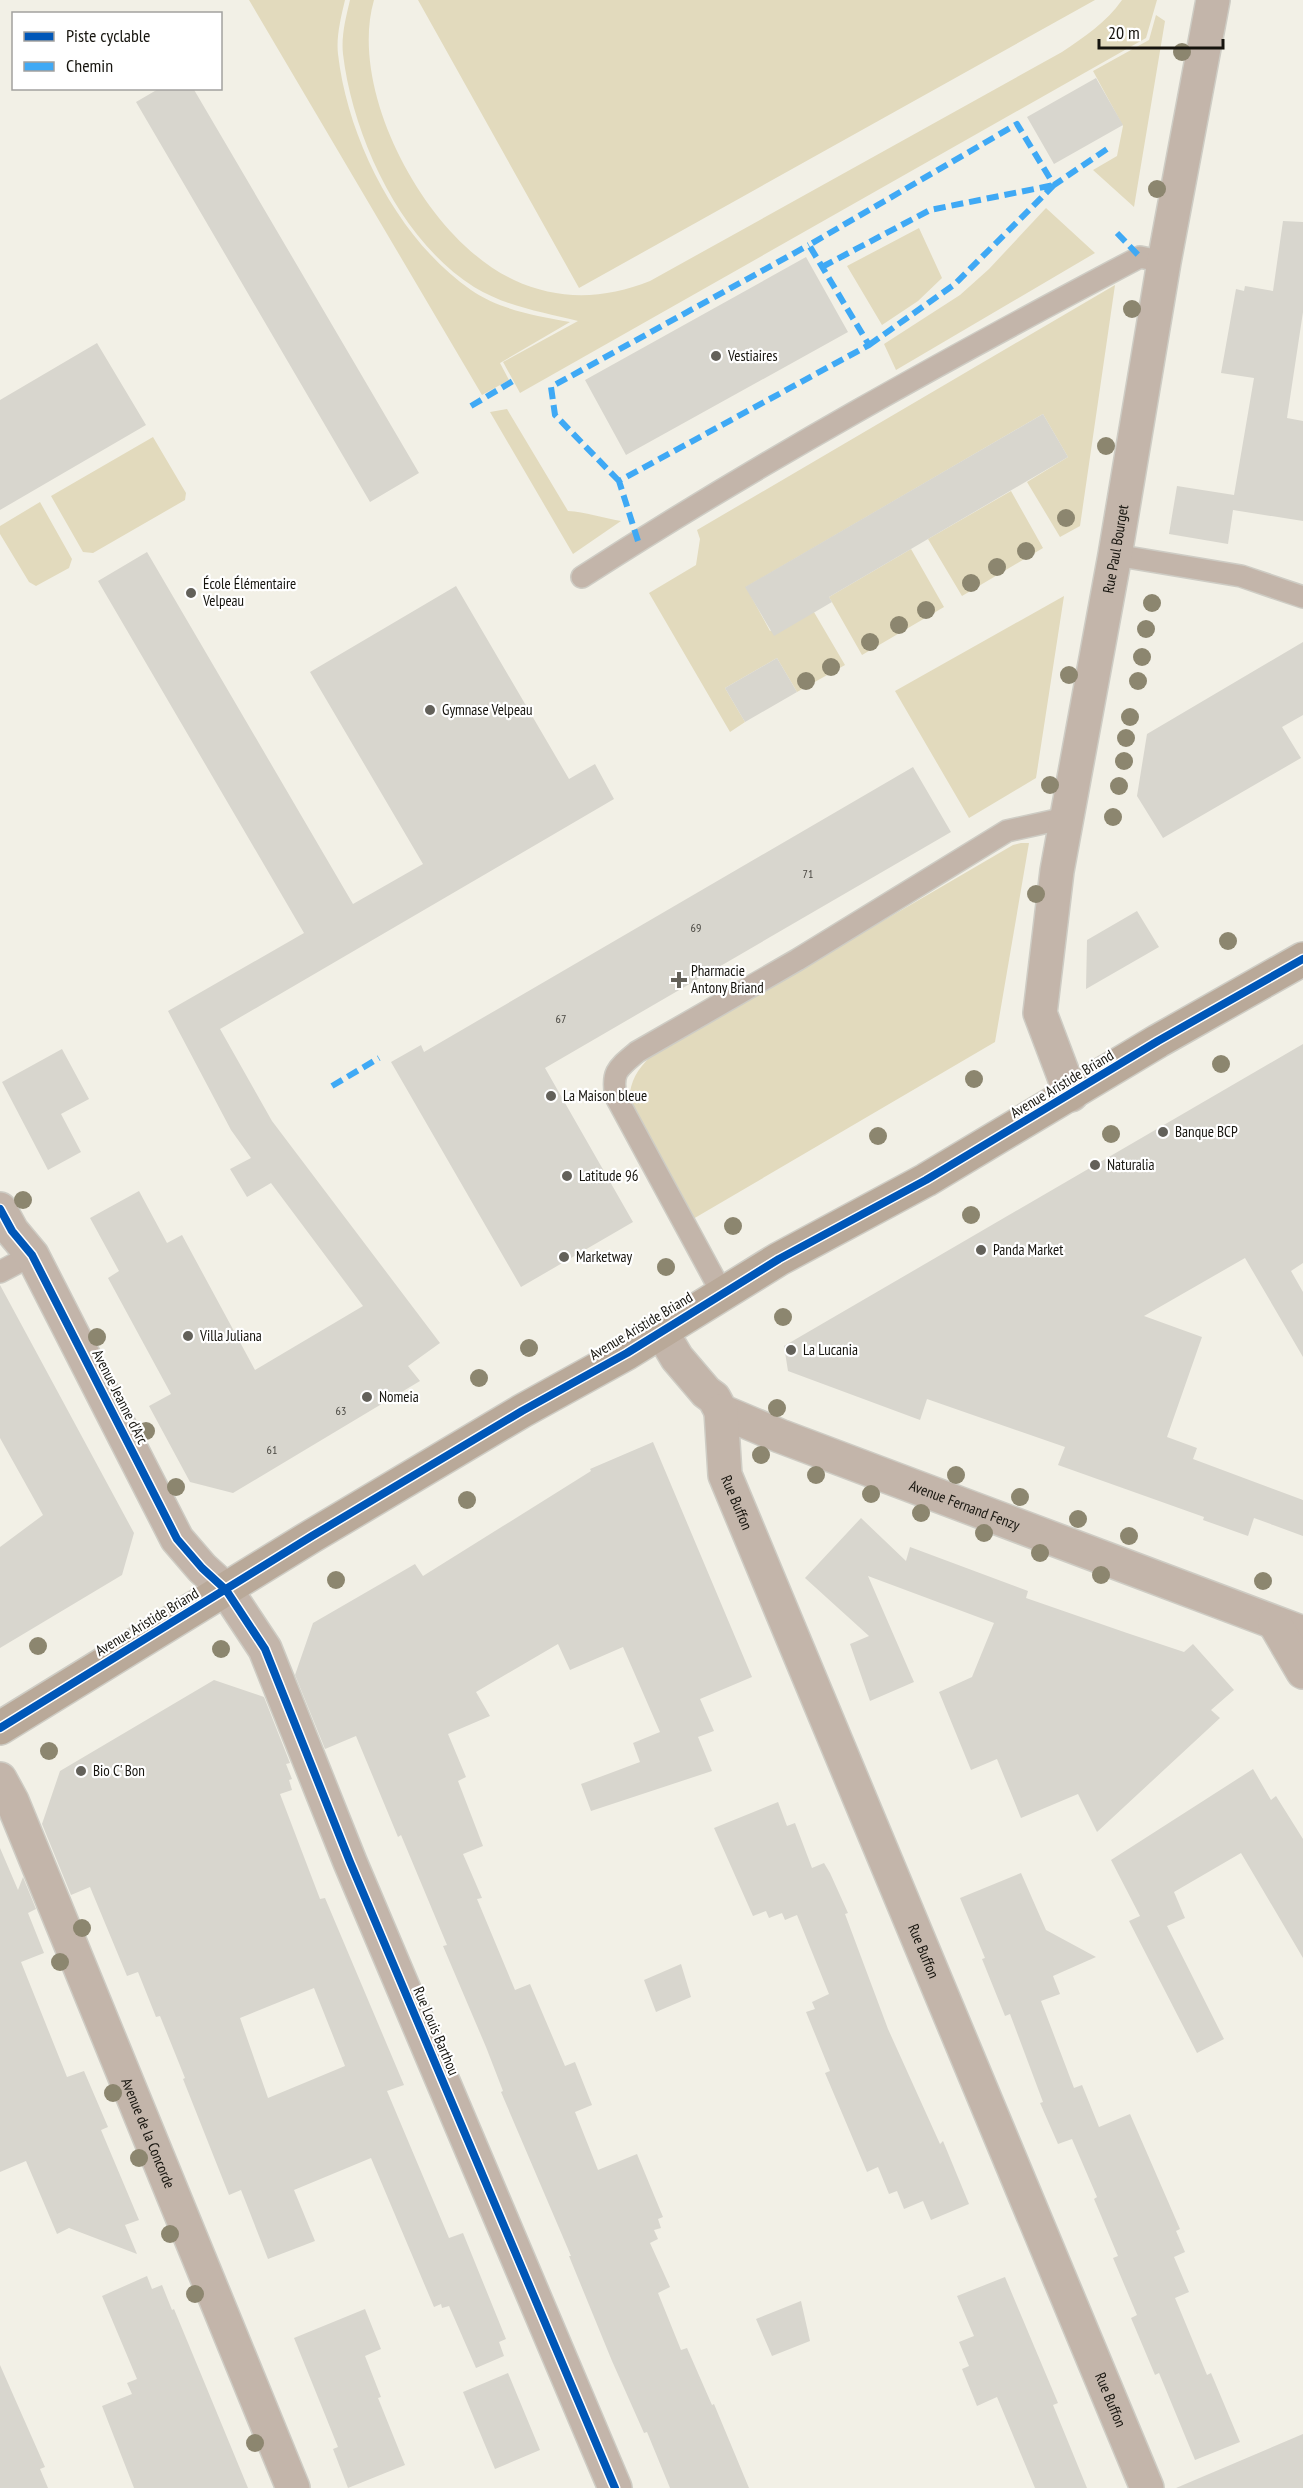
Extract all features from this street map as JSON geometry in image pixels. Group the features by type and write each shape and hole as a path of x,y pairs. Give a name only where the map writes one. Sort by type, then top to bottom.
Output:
{"main road":[{"name":"Avenue Aristide Briand","path":"0,1728 327,1526 522,1411 627,1353 779,1259 926,1180 1158,1041 1303,959"}],"street":[{"name":"Rue Paul Bourget","path":"1071,1095 1040,1013 1057,871 1115,555 1164,262 1213,0"},
{"name":"Avenue Jeanne d'Arc","path":"11,1233 177,1539 202,1568 226,1590"},
{"name":"Avenue Fernand Fenzy","path":"661,1331 677,1358 714,1398 721,1411 780,1436 1289,1629"},
{"name":"Rue Buffon","path":"721,1411 725,1475 1147,2488"},
{"name":"Rue Louis Barthou","path":"226,1590 265,1649 350,1862 615,2488"},
{"path":"1289,1629 1303,1672"},
{"name":"Avenue de la Concorde","path":"0,1779 12,1801 293,2488"}],"lane":[{"path":"582,577 638,541 938,364 1140,257 1164,262"},
{"path":"1115,555 1241,576 1303,597"},
{"path":"722,1293 616,1097 613,1082 616,1071 637,1052 797,960 1007,831 1066,818"},
{"path":"0,1272 11,1233"}],"shaded area":[{"path":"249,0 345,0 339,27 338,47 344,87 365,154 400,216 421,244 445,269 482,297 532,315 570,322 500,363 509,380 482,395"},
{"path":"350,0 374,0 369,37 372,78 384,119 402,160 425,199 452,233 482,261 531,287 548,292 582,295 616,291 650,281 1062,52 1102,23 1122,0 1157,0 1146,38 520,393 503,362 578,321 512,304 474,287 448,267 424,243 403,215 385,185 357,119 343,54 344,27"},
{"path":"418,0 1095,0 579,288"},
{"path":"1156,15 1165,21 1134,207 1093,170 1117,156 1123,126 1093,71 1149,40"},
{"path":"1046,208 1095,253 896,370 884,344 960,295 989,269"},
{"path":"919,228 942,278 918,301 882,325 847,266"},
{"path":"1115,285 1080,526 1060,537 1027,482 1068,457 1043,414 746,587 770,631 811,607 845,665 797,692 777,658 725,688 745,722 730,732 649,593 696,565 700,539 697,530"},
{"path":"507,409 568,511 621,521 573,554 490,412"},
{"path":"153,437 186,493 185,500 93,553 83,552 51,496"},
{"path":"1011,491 1043,548 962,596 928,539"},
{"path":"40,502 72,559 69,568 36,586 29,582 0,534 0,526"},
{"path":"911,549 944,607 862,655 829,597"},
{"path":"1064,596 1036,778 969,818 895,691"},
{"path":"1029,843 995,1042 693,1219 629,1099 633,1081 645,1062 1013,845"}],"building":[{"path":"1096,78 1123,125 1054,164 1027,117"},
{"path":"157,90 194,90 419,473 370,502 136,102"},
{"path":"1283,221 1303,222 1303,312 1287,418 1303,421 1303,521 1233,510 1228,544 1169,534 1177,486 1234,495 1254,378 1221,373 1236,289 1244,291 1245,286 1273,291"},
{"name":"Vestiaires","path":"806,257 848,332 626,455 585,380"},
{"path":"97,343 146,425 0,510 0,400"},
{"path":"1043,414 1068,457 829,597 832,602 774,636 745,587"},
{"path":"147,552 353,904 423,864 310,672 456,586 569,779 595,764 614,799 220,1029 272,1121 440,1343 408,1366 420,1381 233,1493 190,1482 149,1406 171,1394 108,1278 119,1271 90,1218 139,1191 167,1243 182,1235 255,1370 363,1306 271,1183 247,1197 230,1169 251,1158 231,1130 168,1011 304,933 98,581"},
{"path":"1303,642 1303,715 1282,727 1301,758 1163,838 1137,796 1147,734"},
{"path":"777,658 797,692 745,722 725,688"},
{"path":"913,767 951,832 545,1068 633,1222 521,1287 391,1062 421,1045 424,1052"},
{"path":"1137,911 1159,947 1086,989 1087,940"},
{"path":"1303,1044 1303,1263 1291,1271 1303,1292 1303,1357 1245,1258 1144,1316 1202,1337 1167,1437 1197,1448 1193,1459 1303,1500 1303,1536 1254,1518 1248,1536 1203,1520 1204,1517 1058,1465 1065,1447 927,1399 920,1420 788,1371 784,1346"},
{"path":"62,1049 89,1099 61,1114 81,1152 48,1170 2,1082"},
{"path":"0,1285 134,1533 122,1575 0,1648 0,1547 43,1515 0,1438"},
{"path":"653,1442 752,1677 700,1699 714,1731 698,1737 712,1771 591,1811 581,1784 640,1762 633,1743 660,1732 623,1647 570,1670 558,1644 476,1692 490,1716 448,1734 466,1777 458,1781 483,1846 463,1854 482,1898 477,1899 515,1990 530,1984 565,2066 575,2062 592,2105 575,2112 598,2170 637,2154 663,2217 658,2219 661,2228 654,2230 658,2239 650,2243 670,2287 658,2293 681,2350 687,2348 712,2405 714,2404 749,2488 670,2488 647,2432 644,2433 612,2361 443,1946 447,1945 401,1835 398,1837 356,1736 325,1749 295,1675 313,1623 415,1564 423,1576 591,1471 590,1469"},
{"path":"861,1518 906,1561 910,1547 1028,1591 1026,1598 1127,1633 1184,1652 1193,1644 1234,1690 1211,1710 1220,1718 1097,1832 1078,1794 1021,1818 997,1759 971,1770 939,1692 972,1677 994,1623 868,1576 914,1682 870,1701 850,1644 869,1636 805,1578"},
{"path":"214,1680 264,1697 290,1763 286,1764 292,1779 289,1780 292,1790 280,1794 320,1899 325,1898 404,2085 387,2091 449,2238 463,2233 506,2339 499,2342 504,2356 476,2368 449,2306 442,2308 441,2304 434,2307 371,2158 294,2190 315,2241 268,2259 241,2190 229,2195 160,2016 156,2017 138,1972 127,1976 90,1887 71,1895 42,1824 60,1771","holes":["314,1988 345,2066 268,2098 240,2018"]},
{"path":"1253,1769 1271,1800 1276,1796 1303,1839 1303,1958 1241,1853 1174,1892 1185,1918 1167,1926 1224,2039 1197,2053 1129,1921 1140,1916 1111,1860"},
{"path":"778,1802 787,1826 795,1823 812,1868 824,1863 830,1873 848,1913 845,1914 888,2029 940,2144 943,2141 969,2204 931,2220 923,2201 904,2209 897,2191 889,2194 878,2167 867,2172 825,2073 830,2071 806,2012 815,2009 812,2002 829,1994 797,1915 785,1920 782,1913 769,1918 766,1911 753,1916 714,1828"},
{"path":"0,1848 18,1890 23,1877 36,1909 28,1913 44,1953 21,1962 67,2077 84,2071 108,2127 101,2130 139,2220 125,2225 137,2254 69,2228 57,2234 26,2161 0,2172"},
{"path":"1021,1873 1046,1930 1096,1957 1053,1976 1060,1994 1041,2001 1074,2088 1082,2085 1099,2127 1130,2114 1180,2229 1176,2231 1185,2252 1174,2257 1189,2292 1175,2298 1207,2375 1211,2373 1240,2442 1195,2460 1159,2373 1155,2375 1131,2318 1137,2315 1113,2258 1118,2256 1094,2199 1097,2197 1072,2139 1058,2144 1040,2103 1043,2102 1010,2014 1005,2016 982,1959 985,1958 960,1898"},
{"path":"681,1964 691,1997 656,2012 644,1980"},
{"path":"147,2276 152,2289 162,2285 172,2310 174,2309 248,2488 134,2488 102,2406 132,2394 127,2383 137,2379 102,2296"},
{"path":"1005,2277 1058,2403 1053,2405 1087,2488 1035,2488 997,2397 977,2406 962,2369 969,2366 959,2342 974,2336 957,2296"},
{"path":"801,2301 810,2341 772,2356 756,2319"},
{"path":"365,2309 381,2349 365,2356 381,2397 378,2398 405,2465 348,2488 333,2449 338,2447 294,2338"},
{"path":"0,2365 45,2467 40,2469 48,2488 0,2488"},
{"path":"508,2373 540,2450 495,2469 463,2392"},
{"path":"1303,2434 1303,2488 1176,2488"}],"marked path":[{"path":"638,541 619,481 869,345 809,245 1017,124 1054,185 1110,147"},
{"path":"822,267 930,210 1054,185"},
{"path":"869,345 955,284 1054,185"},
{"path":"1117,233 1140,257"},
{"path":"619,481 555,415 551,387 809,245"},
{"path":"471,406 513,381"},
{"path":"332,1086 379,1058"}],"cycle path":[{"path":"0,1728 312,1536 522,1411 627,1353 779,1259 926,1180 1158,1041 1303,959"},
{"path":"0,1209 12,1231 32,1255 177,1539 202,1568 226,1590 265,1649 350,1862 615,2488"}],"place":[{"name":"Vestiaires","path":"716,356"},
{"name":"École Élémentaire Velpeau","path":"191,593"},
{"name":"Gymnase Velpeau","path":"430,710"},
{"name":"Pharmacie Antony Briand","path":"679,980"},
{"name":"La Maison bleue","path":"551,1096"},
{"name":"Banque BCP","path":"1163,1132"},
{"name":"Naturalia","path":"1095,1165"},
{"name":"Latitude 96","path":"567,1176"},
{"name":"Panda Market","path":"981,1250"},
{"name":"Marketway","path":"564,1257"},
{"name":"Villa Juliana","path":"188,1336"},
{"name":"La Lucania","path":"791,1350"},
{"name":"Nomeia","path":"367,1397"},
{"name":"Bio C' Bon","path":"81,1771"}]}
